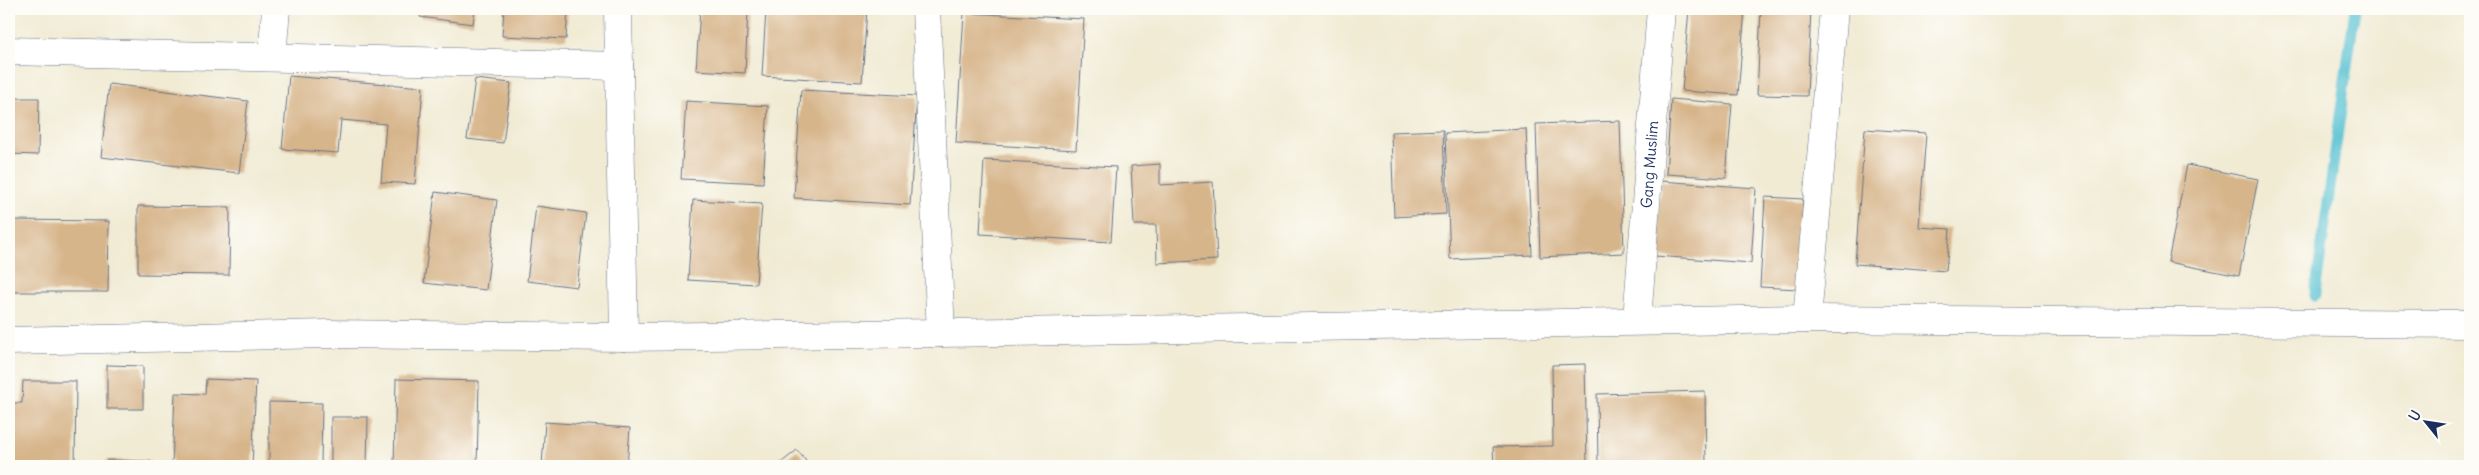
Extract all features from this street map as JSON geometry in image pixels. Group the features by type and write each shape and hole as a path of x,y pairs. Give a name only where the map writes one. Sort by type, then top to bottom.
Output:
{"street":[{"path":"272,57 276,9"},
{"path":"618,9 624,336"},
{"path":"926,9 941,333"},
{"name":"Gang Muslim","path":"1637,320 1661,9"},
{"path":"1808,319 1834,9"},
{"path":"9,51 619,66"},
{"path":"9,341 327,334 624,336 941,333 1637,320 1808,319 2470,324"}],"building":[{"path":"421,9 475,9 473,24 420,17"},
{"path":"504,9 568,9 566,39 502,36"},
{"path":"700,9 748,9 745,73 696,70"},
{"path":"766,9 867,9 862,82 762,76"},
{"path":"1689,9 1745,9 1738,95 1682,91"},
{"path":"1761,9 1811,9 1807,96 1757,95"},
{"path":"964,13 1084,19 1076,150 956,143"},
{"path":"289,76 423,87 415,184 381,182 386,124 341,120 338,153 282,149"},
{"path":"475,79 511,83 503,143 467,139"},
{"path":"109,84 248,101 239,173 101,157"},
{"path":"801,90 917,96 910,205 794,198"},
{"path":"9,98 39,98 38,155 9,154"},
{"path":"1671,99 1732,104 1726,178 1666,174"},
{"path":"686,101 768,106 763,183 681,179"},
{"path":"1620,121 1624,253 1540,257 1536,124"},
{"path":"1526,129 1532,255 1450,259 1445,133"},
{"path":"1865,129 1926,133 1919,227 1950,229 1946,271 1855,264"},
{"path":"1443,130 1446,214 1394,217 1391,132"},
{"path":"984,160 1116,167 1111,242 980,234"},
{"path":"1160,164 1160,185 1213,182 1217,260 1157,263 1156,225 1134,225 1131,166"},
{"path":"2187,165 2258,179 2239,276 2168,262"},
{"path":"1661,181 1756,188 1751,263 1655,256"},
{"path":"435,192 497,200 486,290 424,283"},
{"path":"1765,197 1803,199 1798,289 1760,287"},
{"path":"693,200 762,204 756,284 688,280"},
{"path":"138,206 230,207 229,275 138,274"},
{"path":"536,206 586,213 577,287 527,281"},
{"path":"9,220 109,221 108,292 9,292"},
{"path":"1585,364 1587,466 1494,466 1493,447 1553,446 1552,365"},
{"path":"107,365 143,366 143,409 107,409"},
{"path":"206,379 256,381 252,466 172,466 175,393 205,394"},
{"path":"396,379 479,381 477,466 394,466"},
{"path":"23,381 76,381 75,466 9,466 9,403 22,403"},
{"path":"1705,391 1706,466 1598,466 1597,394"},
{"path":"269,402 322,403 321,466 269,466"},
{"path":"331,417 368,417 367,466 331,466"},
{"path":"545,422 630,428 627,466 542,466"},
{"path":"797,450 810,466 777,466"},
{"path":"107,460 150,461 150,466 107,466"}],"waterway":[{"path":"2315,295 2355,9"}]}
